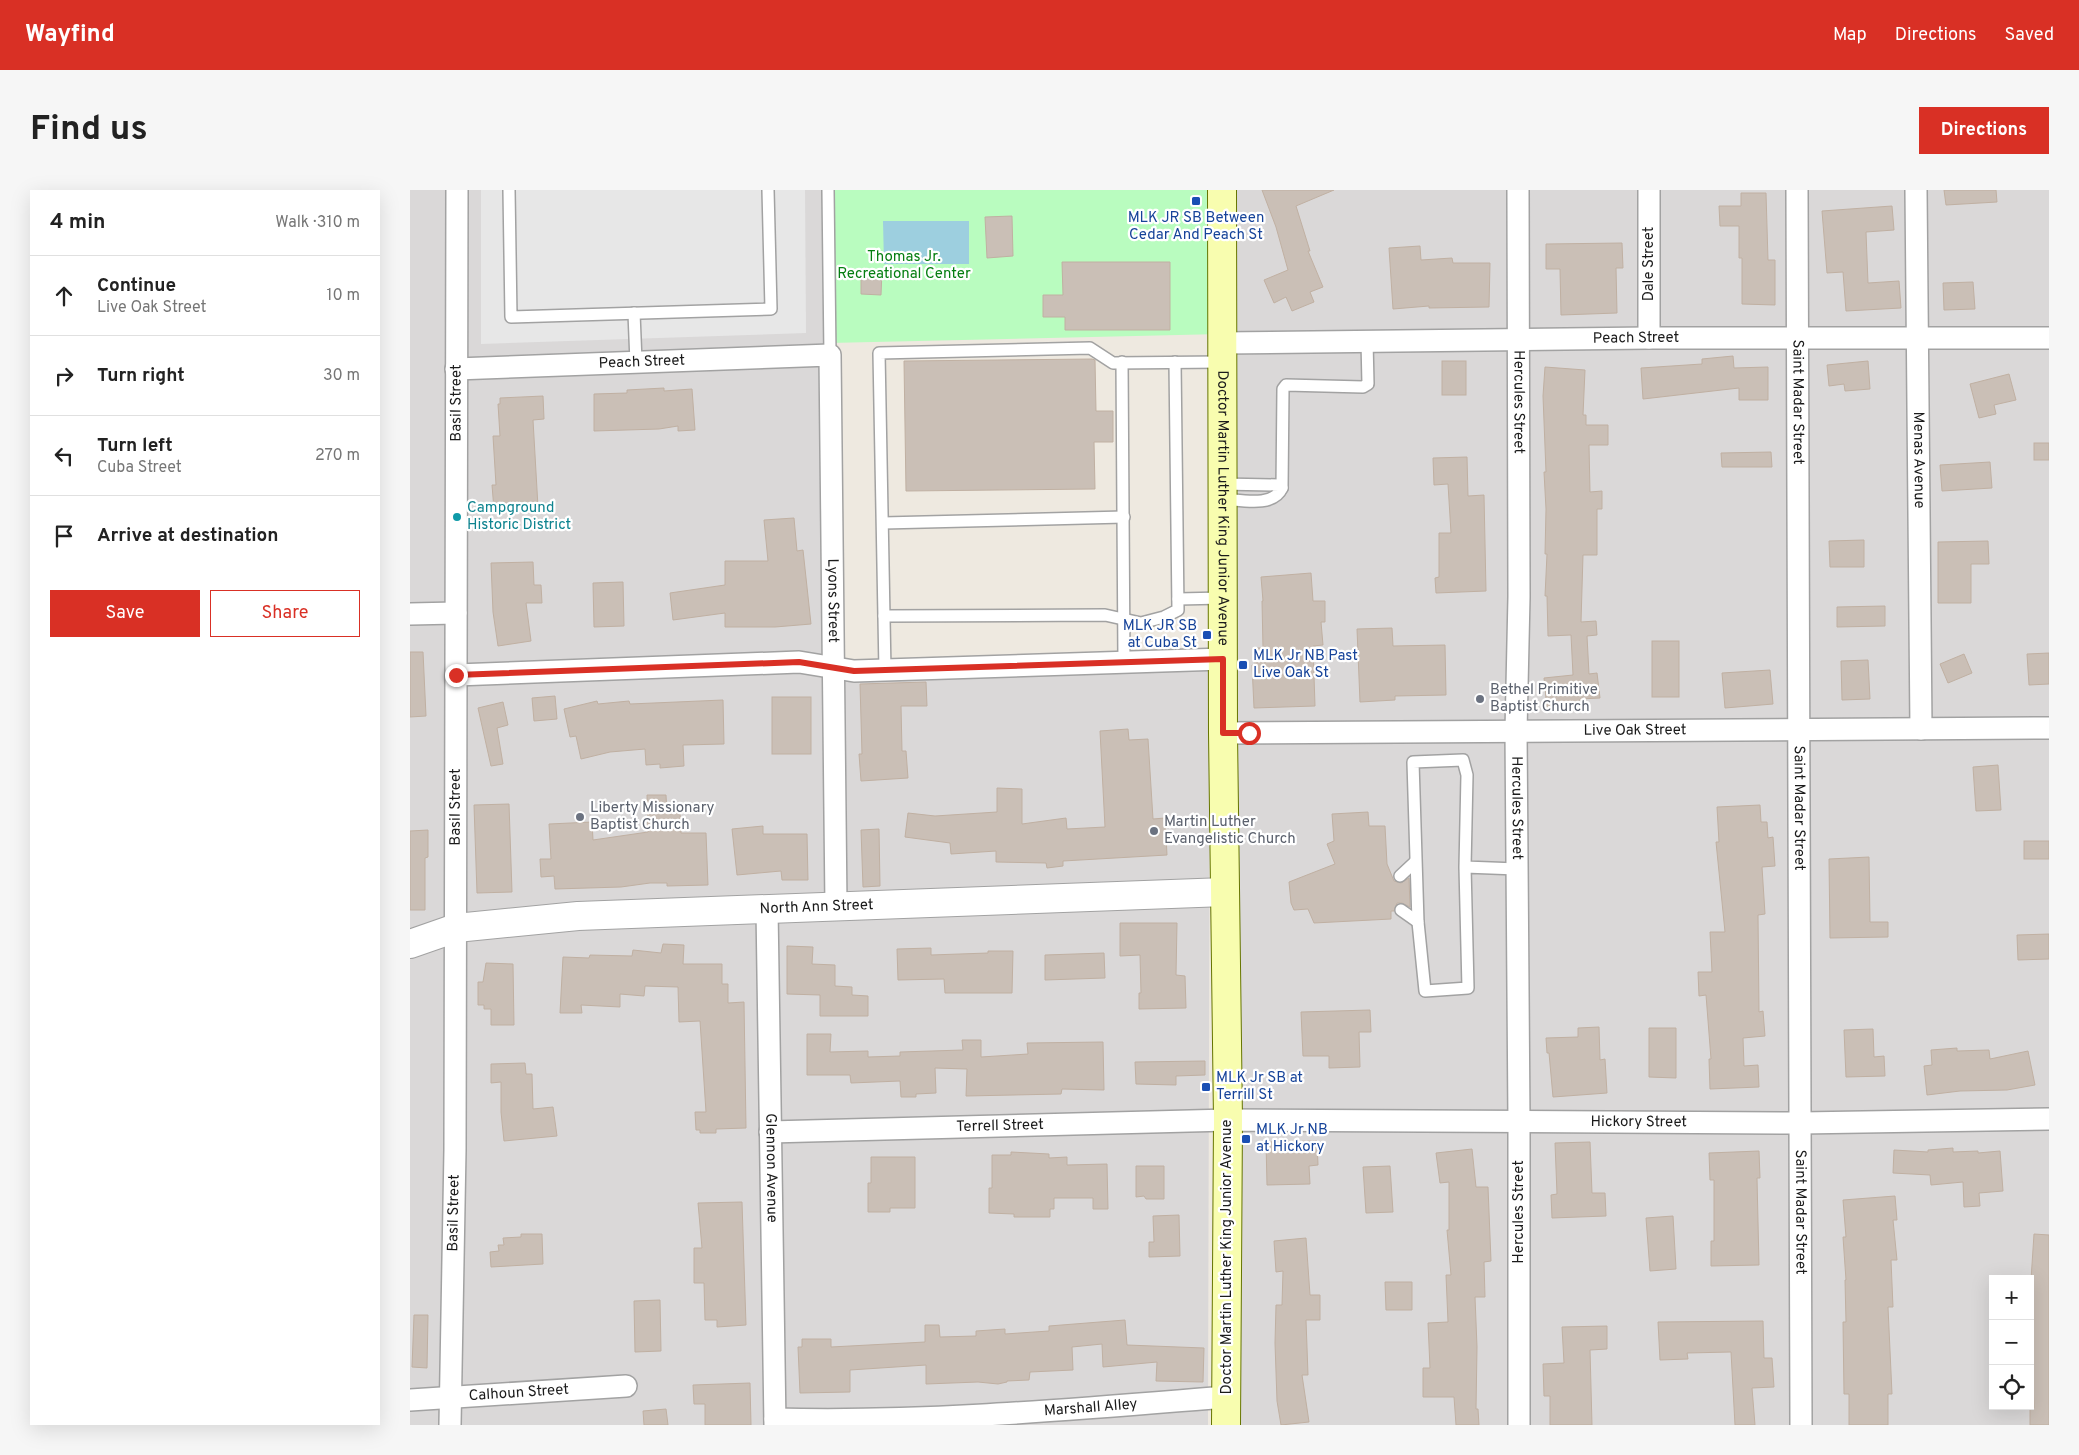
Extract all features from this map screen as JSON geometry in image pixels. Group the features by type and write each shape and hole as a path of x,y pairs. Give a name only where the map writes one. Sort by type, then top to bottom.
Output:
{"main road":[{"name":"Doctor Martin Luther King Junior Avenue","path":"1222,190 1223,733 1228,1120 1226,1425"}],"street":[{"name":"Basil Street","path":"450,1425 456,1150 457,190"},
{"name":"Hercules Street","path":"1518,190 1518,597 1516,731 1519,1425"},
{"name":"Dale Street","path":"1649,190 1649,338"},
{"name":"Saint Madar Street","path":"1797,190 1801,1425"},
{"name":"Menas Avenue","path":"1916,190 1920,729"},
{"name":"Peach Street","path":"1222,353 1367,341 1649,338 2049,338"},
{"name":"Peach Street","path":"456,369 830,355"},
{"name":"Lyons Street","path":"830,355 836,906"},
{"path":"410,614 456,613"},
{"path":"456,675 799,662 854,671 1223,659"},
{"name":"Live Oak Street","path":"1223,733 2049,728"},
{"name":"North Ann Street","path":"410,944 456,928 578,916 1225,892"},
{"name":"Glennon Avenue","path":"767,909 775,1422"},
{"name":"Hickory Street","path":"1228,1120 1801,1123 2049,1119"},
{"name":"Terrell Street","path":"770,1132 1228,1120"},
{"name":"Calhoun Street","path":"410,1400 626,1386"},
{"name":"Marshall Alley","path":"775,1422 987,1415 1226,1398"}],"lane":[{"path":"509,190 511,317 771,308 768,190"},
{"path":"828,190 830,355"},
{"path":"634,313 636,362"},
{"path":"1223,491 1265,501 1280,492 1282,488 1283,389 1286,385 1363,387 1368,384 1367,341"},
{"path":"885,670 879,353 1090,348 1113,363 1175,362 1222,353"},
{"path":"1122,362 1124,662"},
{"path":"884,616 1105,615 1141,623 1164,617 1178,610 1175,362"},
{"path":"1223,491 1279,486 1282,488"},
{"path":"882,523 1124,517"},
{"path":"1178,599 1223,598"},
{"path":"1463,760 1468,775 1464,867 1468,988 1425,991 1418,922 1413,762 1463,760"},
{"path":"1400,876 1415,862"},
{"path":"1464,867 1517,869"},
{"path":"1401,910 1418,922"}],"shaded area":[{"path":"410,190 1222,190 830,343 843,678 1210,671 1208,1425 410,1425"},
{"path":"481,190 805,190 806,333 481,344"},
{"path":"1233,190 2049,190 2049,1425 1234,1425"}],"green space":[{"name":"Thomas Jr. Recreational Center","path":"828,190 1222,190 1222,334 829,343"}],"water":[{"path":"883,221 969,221 969,264 884,264"}],"building":[{"path":"1262,190 1334,190 1296,206 1310,251 1308,251 1323,287 1310,292 1314,302 1292,311 1286,297 1274,303 1264,280 1288,270 1276,227"},
{"path":"1944,190 1996,190 1997,202 1946,205"},
{"path":"1741,193 1766,193 1768,260 1775,260 1775,305 1742,304 1742,258 1739,258 1739,226 1720,226 1719,206 1741,206"},
{"path":"1892,206 1894,230 1866,232 1868,283 1899,281 1901,308 1846,311 1843,272 1827,273 1822,211"},
{"path":"1012,216 1013,256 987,258 985,217"},
{"path":"1622,243 1623,268 1616,268 1617,313 1561,315 1560,269 1546,269 1546,244"},
{"path":"1420,246 1421,260 1452,258 1453,263 1490,263 1489,307 1429,308 1429,306 1393,309 1389,248"},
{"path":"1062,262 1170,262 1170,330 1065,330 1065,317 1043,317 1043,295 1063,295"},
{"path":"861,270 882,271 881,295 861,294"},
{"path":"1973,282 1975,309 1944,310 1943,283"},
{"path":"1733,356 1734,368 1768,367 1768,400 1739,400 1739,388 1643,399 1641,368 1702,364 1702,359"},
{"path":"1095,360 1096,411 1113,411 1113,442 1094,442 1095,489 906,491 904,361"},
{"path":"1442,361 1466,361 1466,395 1442,395"},
{"path":"1868,361 1870,389 1845,391 1844,384 1829,386 1827,365"},
{"path":"1545,367 1585,370 1583,415 1586,415 1586,425 1608,425 1608,445 1589,445 1590,492 1602,491 1602,509 1597,509 1597,555 1583,555 1581,622 1596,621 1597,635 1587,636 1589,674 1597,673 1600,698 1580,699 1581,705 1547,708 1544,678 1573,675 1571,635 1548,636 1547,596 1545,596 1547,554 1545,554 1546,509 1544,472 1546,472 1543,396"},
{"path":"2009,374 2016,400 1994,405 1996,414 1979,418 1970,384"},
{"path":"664,388 664,391 692,389 695,430 678,431 678,426 659,429 594,431 594,394 627,393 627,390"},
{"path":"543,396 544,419 533,420 538,507 494,510 492,485 496,485 493,436 500,436 498,404 500,404 500,398"},
{"path":"2034,443 2049,443 2049,460 2034,460"},
{"path":"1771,452 1772,467 1722,467 1721,453"},
{"path":"1467,457 1468,496 1484,495 1486,591 1436,593 1435,578 1439,577 1439,533 1451,533 1448,484 1434,485 1433,458"},
{"path":"1990,462 1992,488 1942,491 1940,465"},
{"path":"794,518 797,551 803,550 811,624 775,627 725,627 725,613 673,620 670,593 725,585 725,561 768,561 764,520"},
{"path":"1864,540 1864,567 1830,567 1829,541"},
{"path":"1988,541 1989,564 1971,564 1971,603 1938,603 1938,542"},
{"path":"533,562 534,585 541,585 542,603 526,603 531,641 498,646 493,612 491,563"},
{"path":"1311,573 1313,601 1325,601 1325,622 1321,622 1323,645 1313,646 1315,706 1254,708 1252,665 1255,665 1254,648 1263,648 1261,577"},
{"path":"623,582 624,626 594,627 593,583"},
{"path":"1885,606 1885,626 1837,627 1837,607"},
{"path":"1392,628 1393,646 1445,645 1446,695 1395,696 1395,700 1360,702 1357,629"},
{"path":"1652,641 1679,641 1679,697 1652,697"},
{"path":"410,652 423,652 426,716 410,717"},
{"path":"2049,653 2049,684 2029,685 2027,654"},
{"path":"1964,654 1972,673 1948,683 1940,664"},
{"path":"1868,660 1870,699 1842,700 1841,661"},
{"path":"1770,670 1773,704 1725,708 1722,673"},
{"path":"926,682 927,706 901,706 902,751 906,751 908,778 861,781 859,754 862,754 860,684"},
{"path":"555,696 557,719 534,721 532,698"},
{"path":"772,697 811,697 811,754 772,754"},
{"path":"723,700 724,744 683,745 684,766 660,768 660,764 646,765 645,749 610,752 581,759 576,736 570,737 564,709 597,701 598,704 629,701 630,704"},
{"path":"503,702 508,725 497,728 503,764 491,766 478,708"},
{"path":"1128,729 1129,740 1148,739 1153,819 1165,818 1167,855 1063,861 1063,866 1047,868 1046,863 996,862 996,851 951,854 950,843 905,837 908,813 935,816 997,812 997,788 1022,789 1022,824 1066,818 1067,829 1105,827 1100,731"},
{"path":"1998,765 2001,810 1976,811 1973,767"},
{"path":"647,795 666,795 667,814 680,813 681,833 706,833 708,885 667,886 667,883 650,883 621,887 555,889 554,876 541,877 540,859 551,859 549,824 592,822 593,840 648,832"},
{"path":"509,804 512,892 477,893 474,805"},
{"path":"1760,805 1761,822 1767,822 1768,838 1773,837 1775,866 1762,867 1765,914 1758,915 1759,1012 1763,1011 1765,1036 1743,1038 1744,1066 1758,1065 1759,1087 1710,1089 1709,1059 1711,1059 1706,995 1699,996 1698,972 1712,972 1710,932 1725,932 1716,842 1719,842 1717,807"},
{"path":"1368,812 1369,826 1385,826 1387,864 1394,881 1401,883 1409,878 1410,907 1397,903 1394,911 1391,911 1391,919 1314,923 1308,909 1294,910 1291,903 1289,882 1335,864 1327,844 1334,841 1332,814"},
{"path":"763,826 763,834 807,834 808,880 782,880 781,871 737,875 732,829"},
{"path":"879,829 880,886 863,887 861,830"},
{"path":"428,830 428,857 425,858 425,910 410,910 410,831"},
{"path":"2024,841 2049,841 2049,859 2024,859"},
{"path":"1869,857 1870,922 1888,922 1888,937 1830,938 1829,859"},
{"path":"1120,923 1177,923 1176,975 1185,976 1186,1008 1139,1009 1139,993 1141,993 1140,955 1120,956"},
{"path":"2049,934 2049,959 2018,960 2017,935"},
{"path":"663,944 684,945 683,964 722,964 722,984 728,984 728,1003 744,1002 746,1128 716,1129 716,1133 700,1133 700,1130 696,1130 695,1112 706,1112 700,1021 679,1022 678,987 645,986 644,996 620,994 620,1007 581,1005 582,1013 560,1013 563,957 589,958 590,955 632,956 633,950 661,953"},
{"path":"787,946 813,947 812,964 835,965 835,986 852,987 852,995 868,996 868,1016 820,1016 820,995 787,994"},
{"path":"931,948 931,955 1013,951 1012,993 945,993 944,979 898,980 897,949"},
{"path":"1104,953 1105,978 1045,980 1045,955"},
{"path":"486,963 513,964 514,1025 491,1025 491,1009 484,1009 484,1005 478,1005 478,982 483,982"},
{"path":"1370,1010 1371,1032 1359,1032 1360,1067 1329,1068 1329,1056 1303,1056 1301,1012"},
{"path":"1599,1027 1600,1060 1605,1059 1607,1093 1553,1097 1546,1038 1578,1037 1578,1028"},
{"path":"1649,1028 1676,1028 1676,1078 1649,1077"},
{"path":"1873,1029 1874,1057 1884,1056 1885,1076 1846,1077 1844,1030"},
{"path":"807,1034 831,1034 830,1052 868,1051 868,1057 900,1056 900,1052 963,1050 962,1040 981,1040 981,1057 1028,1054 1027,1043 1103,1042 1104,1090 1062,1089 1061,1094 966,1096 967,1069 935,1068 936,1093 916,1094 916,1097 901,1097 900,1081 851,1083 850,1075 807,1075"},
{"path":"1957,1048 1957,1051 1989,1050 1990,1059 2028,1051 2035,1085 2007,1090 1960,1091 1927,1095 1924,1066 1932,1065 1931,1050"},
{"path":"1205,1061 1205,1075 1176,1076 1176,1085 1136,1084 1135,1062"},
{"path":"525,1063 526,1074 532,1074 533,1109 553,1107 557,1136 504,1141 501,1112 501,1082 491,1083 491,1064"},
{"path":"1317,1141 1318,1165 1309,1166 1310,1184 1267,1185 1266,1142"},
{"path":"1590,1142 1592,1193 1605,1193 1606,1216 1552,1218 1551,1195 1557,1194 1555,1143"},
{"path":"1953,1148 1953,1152 1978,1151 1978,1153 2000,1151 2003,1191 1979,1193 1980,1206 1964,1207 1963,1182 1931,1185 1930,1175 1893,1173 1894,1150 1928,1152 1928,1150"},
{"path":"1472,1149 1476,1187 1488,1187 1491,1261 1484,1262 1485,1297 1475,1297 1477,1347 1476,1409 1478,1409 1479,1425 1456,1425 1454,1397 1423,1397 1423,1368 1430,1368 1428,1323 1448,1322 1446,1275 1451,1275 1447,1230 1449,1230 1449,1182 1440,1183 1436,1153"},
{"path":"1759,1151 1760,1178 1757,1178 1759,1265 1711,1266 1711,1241 1714,1241 1714,1180 1710,1180 1709,1153"},
{"path":"1011,1152 1049,1154 1049,1158 1067,1157 1067,1165 1107,1164 1108,1209 1093,1209 1093,1198 1054,1198 1054,1209 1050,1209 1050,1217 1014,1217 1014,1214 989,1213 989,1188 992,1188 992,1155 1011,1155"},
{"path":"871,1157 915,1157 915,1208 890,1208 890,1212 868,1212 868,1183 871,1183"},
{"path":"1136,1166 1164,1166 1164,1199 1146,1199 1144,1196 1136,1197"},
{"path":"1390,1166 1393,1212 1366,1213 1363,1167"},
{"path":"1895,1196 1897,1220 1893,1220 1897,1260 1891,1260 1893,1307 1888,1307 1892,1394 1888,1394 1888,1425 1849,1425 1849,1394 1844,1394 1843,1322 1846,1322 1846,1280 1843,1237 1846,1237 1843,1200"},
{"path":"742,1202 746,1325 717,1327 717,1320 705,1320 704,1283 694,1283 694,1248 702,1248 698,1203"},
{"path":"1179,1215 1180,1256 1149,1257 1149,1242 1154,1242 1153,1216"},
{"path":"1673,1216 1676,1269 1650,1271 1646,1218"},
{"path":"521,1234 542,1234 543,1264 491,1267 490,1252 499,1251 498,1245 504,1245 503,1238 521,1237"},
{"path":"2034,1234 2049,1235 2049,1425 2030,1425 2030,1410 2034,1410 2034,1275 2031,1275"},
{"path":"1306,1238 1310,1295 1320,1295 1320,1320 1306,1320 1308,1375 1302,1375 1309,1422 1281,1425 1277,1401 1275,1343 1276,1305 1282,1305 1283,1271 1276,1272 1274,1241"},
{"path":"1385,1282 1412,1282 1412,1310 1386,1310"},
{"path":"660,1300 661,1351 635,1352 634,1301"},
{"path":"414,1315 428,1315 427,1368 412,1367"},
{"path":"1125,1320 1127,1345 1204,1348 1203,1382 1156,1381 1157,1362 1103,1367 1102,1344 1072,1347 1073,1370 1030,1372 1029,1380 1007,1381 998,1384 978,1382 926,1384 926,1365 850,1370 850,1392 800,1393 798,1347 802,1347 802,1339 831,1339 831,1347 925,1342 925,1325 939,1325 940,1337 976,1336 976,1331 1005,1329 1005,1334 1049,1331 1049,1326"},
{"path":"1763,1321 1764,1358 1772,1358 1774,1387 1752,1388 1755,1425 1735,1425 1731,1352 1687,1353 1688,1359 1660,1360 1658,1322"},
{"path":"1607,1326 1607,1349 1590,1350 1592,1425 1550,1425 1550,1396 1544,1396 1543,1364 1564,1363 1562,1327"},
{"path":"750,1383 751,1425 705,1425 705,1404 694,1404 693,1385"},
{"path":"666,1409 668,1425 644,1425 643,1411"}],"place":[{"name":"MLK JR SB Between Cedar And Peach St","path":"1196,201"},
{"name":"Campground Historic District","path":"457,517"},
{"name":"MLK JR SB at Cuba St","path":"1207,635"},
{"name":"MLK Jr NB Past Live Oak St","path":"1243,665"},
{"name":"Bethel Primitive Baptist Church","path":"1480,699"},
{"name":"Liberty Missionary Baptist Church","path":"580,817"},
{"name":"Martin Luther Evangelistic Church","path":"1154,831"},
{"name":"MLK Jr SB at Terrill St","path":"1206,1087"},
{"name":"MLK Jr NB at Hickory","path":"1246,1139"}],"route":[{"path":"456,675 799,662 854,671 1223,659 1223,733 1249,733"}]}
